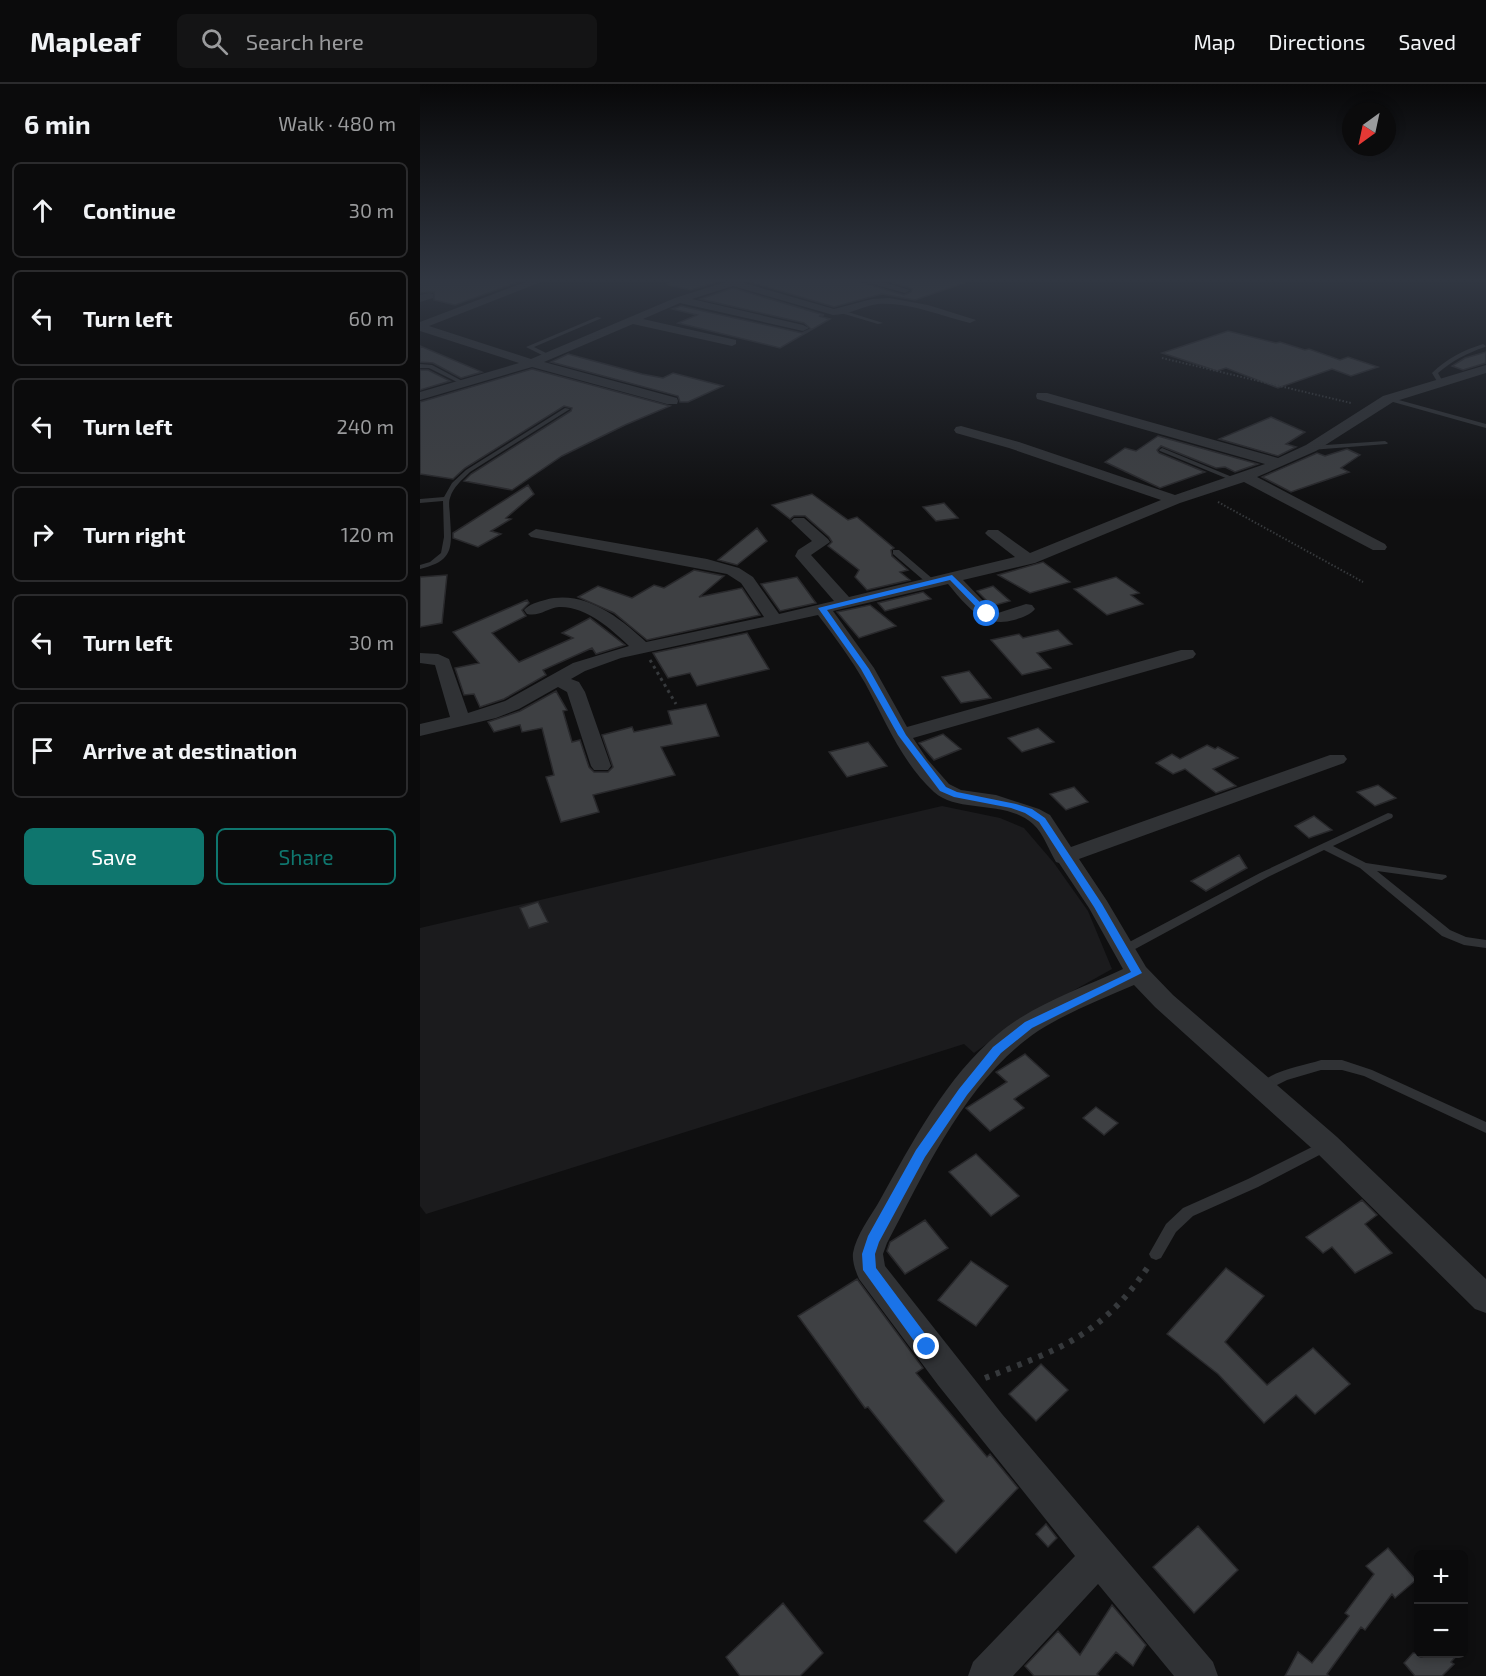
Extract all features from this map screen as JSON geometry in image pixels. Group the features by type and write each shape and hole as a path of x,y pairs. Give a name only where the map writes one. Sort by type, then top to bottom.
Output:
{"street":[{"path":"500,352 672,401"},
{"path":"420,396 532,363 557,352"},
{"path":"420,730 512,705 594,660 1029,560 1113,528 1175,500 1240,479 1278,463 1311,448 1388,399 1486,369"},
{"path":"1042,396 1278,463"},
{"path":"961,430 1014,445 1175,500"},
{"path":"1240,479 1379,547"},
{"path":"799,521 822,542 804,553 803,556 825,578 834,606 865,669 902,735 943,789 954,795 996,801 1029,811 1042,820 1099,906 1129,962 1164,1001 1327,1145 1486,1299"},
{"path":"993,533 1029,560"},
{"path":"536,534 635,554 706,564 732,571 747,580 775,620"},
{"path":"952,578 979,607 992,616 999,618 1026,609"},
{"path":"533,610 561,602 587,609 620,628 643,649"},
{"path":"902,735 1187,654"},
{"path":"420,658 438,659 443,663 461,720"},
{"path":"558,680 572,686 576,692 601,766"},
{"path":"1065,857 1337,759"},
{"path":"1129,962 1029,1025 997,1050 963,1092 921,1154 873,1240 868,1254 870,1270 959,1388 1199,1676"},
{"path":"987,1676 1099,1557"}],"lane":[{"path":"540,352 548,356"},
{"path":"1440,382 1435,373 1464,352"},
{"path":"420,366 430,366 463,383"},
{"path":"1388,399 1486,426"},
{"path":"420,567 433,564 445,554 448,537 446,499 454,483 468,471 567,409"},
{"path":"1311,448 1385,443"},
{"path":"1162,450 1240,479"},
{"path":"420,501 446,499"},
{"path":"896,552 931,582"},
{"path":"1129,962 1264,875 1388,816"},
{"path":"1324,846 1364,866 1446,933 1464,941 1486,945"},
{"path":"1364,866 1442,877"},
{"path":"1263,1087 1282,1077 1321,1065 1342,1065 1368,1073 1486,1128"},
{"path":"1156,1254 1171,1228 1188,1212 1253,1183 1327,1145"}],"path":[{"path":"1162,358 1372,409"},
{"path":"1198,493 1363,582"},
{"path":"643,649 676,704"},
{"path":"959,1388 1080,1338 1102,1323 1137,1284 1156,1254"}],"shaded area":[{"path":"942,806 1000,818 1024,828 1054,863 1088,911 1112,969 1019,1021 974,1053 964,1044 426,1214 420,1206 420,928"}],"building":[{"path":"420,352 435,352 482,372 461,378 433,363 420,362"},
{"path":"1318,352 1340,360 1348,357 1378,367 1351,376 1332,369 1278,388 1226,368 1217,371 1162,353"},
{"path":"1486,352 1486,363 1463,370 1452,366 1465,358"},
{"path":"568,354 642,374 663,378 673,373 723,386 688,402 680,402 678,396 551,362"},
{"path":"532,369 670,406 562,456 512,490 464,481 471,474 571,411 572,408 564,406 465,468 453,479 420,474 420,402"},
{"path":"420,370 428,370 450,381 420,390"},
{"path":"1271,417 1305,432 1286,444 1296,447 1278,456 1219,439"},
{"path":"1158,436 1258,464 1235,472 1225,467 1216,468 1161,446 1157,450 1159,453 1205,472 1160,488 1105,462 1125,448 1136,451"},
{"path":"1347,449 1360,455 1341,468 1349,472 1291,492 1262,477 1317,453 1325,456"},
{"path":"528,485 534,494 506,518 511,519 491,531 501,534 478,547 453,538 453,533"},
{"path":"812,494 848,520 857,517 894,548 891,550 892,556 908,570 900,572 910,580 867,590 855,577 859,570 828,546 832,542 829,537 805,516 794,516 790,519 772,505"},
{"path":"944,503 958,518 936,521 923,507"},
{"path":"757,528 767,541 737,565 718,560"},
{"path":"1043,562 1070,582 1030,593 998,575"},
{"path":"694,570 724,576 699,597 742,588 760,615 647,640 614,613 578,597 598,586 632,598 654,585 664,588"},
{"path":"447,575 442,623 420,627 420,577"},
{"path":"797,577 816,603 780,611 761,584"},
{"path":"1116,577 1139,593 1131,595 1143,604 1107,615 1074,589"},
{"path":"993,586 1010,601 992,606 977,591"},
{"path":"923,592 931,599 885,611 878,603"},
{"path":"527,600 529,603 522,610 526,616 492,633 519,662 573,638 562,633 590,618 625,645 596,654 592,648 543,670 546,675 504,699 480,707 474,694 464,695 455,668 479,663 453,632"},
{"path":"870,605 896,626 859,638 837,612"},
{"path":"1058,630 1072,644 1037,653 1051,668 1022,675 991,640 1019,634 1023,638"},
{"path":"747,633 769,669 697,686 690,673 668,678 653,653"},
{"path":"969,671 991,698 961,703 942,677"},
{"path":"556,691 567,710 563,711 572,742 580,740 589,767 594,772 608,772 613,767 602,735 632,727 634,732 672,724 668,711 706,704 719,736 661,747 675,775 593,795 599,812 561,822 546,777 554,775 542,728 522,732 520,725 494,732 488,722 520,711"},
{"path":"1038,728 1054,742 1022,752 1008,738"},
{"path":"943,734 961,749 934,760 919,743"},
{"path":"868,742 887,766 847,777 829,752"},
{"path":"1207,745 1215,749 1218,747 1238,758 1213,769 1236,786 1216,793 1185,769 1173,774 1156,763 1172,754 1180,759"},
{"path":"1378,785 1396,798 1375,806 1357,792"},
{"path":"1074,787 1088,802 1066,810 1050,794"},
{"path":"1314,816 1332,830 1309,838 1295,826"},
{"path":"1239,855 1247,868 1206,891 1191,881"},
{"path":"538,902 548,922 529,928 520,908"},
{"path":"1025,1054 1049,1076 1014,1099 1024,1108 990,1131 966,1108 1007,1082 996,1072"},
{"path":"1096,1107 1118,1123 1104,1135 1083,1118"},
{"path":"976,1154 1019,1196 991,1216 949,1172"},
{"path":"1362,1200 1377,1215 1365,1224 1392,1253 1355,1273 1332,1247 1323,1253 1306,1237"},
{"path":"925,1220 948,1248 905,1274 887,1251 890,1242"},
{"path":"971,1261 1008,1286 976,1326 938,1300"},
{"path":"1226,1268 1264,1296 1225,1342 1267,1385 1313,1348 1350,1384 1315,1414 1296,1395 1264,1423 1218,1374 1167,1334"},
{"path":"857,1279 923,1368 916,1373 987,1457 990,1454 1018,1488 956,1553 924,1521 944,1501 868,1407 865,1408 798,1316"},
{"path":"1041,1364 1068,1390 1036,1421 1009,1394"},
{"path":"1046,1524 1057,1538 1048,1547 1036,1534"},
{"path":"1198,1526 1238,1570 1194,1613 1153,1567"},
{"path":"1388,1548 1414,1578 1414,1582 1395,1598 1392,1594 1365,1630 1361,1627 1327,1674 1329,1676 1285,1676 1298,1652 1312,1663 1349,1616 1345,1613 1374,1574 1366,1566"},
{"path":"783,1603 823,1653 800,1676 740,1676 726,1657"},
{"path":"1112,1605 1146,1645 1133,1666 1116,1652 1097,1674 1099,1676 1034,1676 1025,1666 1058,1631 1080,1655"},
{"path":"1413,1653 1414,1658 1455,1658 1451,1662 1454,1664 1442,1676 1415,1676 1404,1663"}],"route":[{"path":"927,1347 870,1270 868,1254 873,1240 921,1154 982,1066 997,1050 1029,1025 1137,973 1122,951 1099,906 1042,820 1029,811 996,801 954,795 943,789 902,735 865,669 822,608 952,578 987,614"}]}
